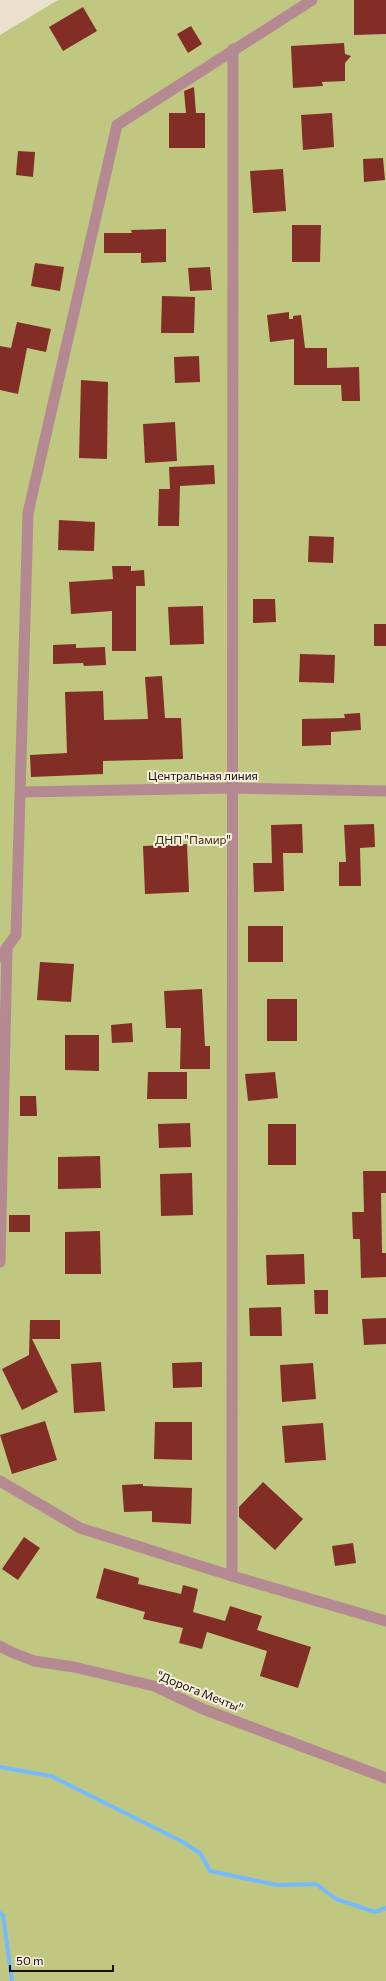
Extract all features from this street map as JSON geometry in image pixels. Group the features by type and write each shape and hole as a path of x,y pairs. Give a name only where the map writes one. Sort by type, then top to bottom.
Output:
{"street":[{"path":"0,957 16,936 28,512 117,125 233,49 312,0"},
{"path":"232,1576 231,788 233,49"},
{"name":"Центральная линия","path":"21,792 231,788 386,791"},
{"path":"0,1262 7,947"},
{"path":"0,1481 80,1528 232,1576 386,1621"},
{"name":"\"Дорога Мечты''","path":"0,1646 11,1652 34,1660 74,1667 154,1686 203,1709 386,1778"}],"green space":[{"name":"ДНП \"Памир\"","path":"58,0 386,0 386,1981 0,1981 0,35"}],"building":[{"path":"354,0 386,0 386,34 354,35"},
{"path":"83,7 97,31 63,51 49,27"},
{"path":"191,26 202,44 188,53 177,34"},
{"path":"344,43 345,54 351,56 345,63 345,81 322,82 323,86 293,88 291,46"},
{"path":"194,87 196,113 205,113 205,148 169,148 169,113 186,113 184,91"},
{"path":"332,113 334,147 303,150 301,115"},
{"path":"18,151 35,152 33,177 16,175"},
{"path":"383,158 385,180 364,182 363,159"},
{"path":"283,169 286,211 253,213 250,171"},
{"path":"292,225 321,225 320,262 292,262"},
{"path":"166,229 166,262 141,263 141,253 104,253 104,233 132,233 131,230"},
{"path":"35,263 64,267 60,291 31,286"},
{"path":"210,267 212,290 190,291 188,268"},
{"path":"162,296 195,297 194,333 161,333"},
{"path":"289,312 289,319 293,319 293,316 301,315 305,348 327,348 327,368 359,367 360,401 342,401 341,385 294,385 294,339 270,342 267,315"},
{"path":"17,322 51,329 46,352 27,348 18,394 0,390 0,346 11,348"},
{"path":"199,356 200,382 175,383 174,357"},
{"path":"81,380 108,382 107,459 79,458"},
{"path":"175,422 177,461 145,463 143,424"},
{"path":"214,465 215,484 180,486 179,526 158,526 159,489 170,489 169,467"},
{"path":"59,520 95,522 94,551 58,550"},
{"path":"309,536 334,537 333,563 308,562"},
{"path":"112,566 131,566 131,571 144,570 145,586 136,586 136,651 112,651 112,611 71,614 69,582 113,579"},
{"path":"253,599 275,599 276,622 253,623"},
{"path":"203,606 204,644 170,645 168,607"},
{"path":"374,624 386,624 386,646 374,646"},
{"path":"76,644 76,648 105,647 106,665 84,666 83,663 53,664 53,645"},
{"path":"300,654 335,655 334,683 299,682"},
{"path":"162,676 165,718 181,718 183,759 103,761 103,774 31,777 30,755 67,753 65,692 103,691 104,720 148,719 145,677"},
{"path":"360,713 361,730 331,732 331,745 302,746 302,719 345,718 344,714"},
{"path":"302,824 303,853 283,853 284,891 254,892 253,863 272,863 271,825"},
{"path":"374,824 375,847 360,848 361,886 339,886 339,862 346,862 344,825"},
{"path":"187,844 189,892 145,894 143,846"},
{"path":"248,926 283,926 283,962 248,962"},
{"path":"40,962 74,964 71,1002 37,1000"},
{"path":"202,989 205,1046 210,1046 210,1069 180,1069 181,1028 166,1028 164,991"},
{"path":"267,999 297,999 297,1041 267,1041"},
{"path":"132,1023 133,1042 112,1043 111,1025"},
{"path":"65,1035 99,1035 99,1071 65,1070"},
{"path":"148,1072 187,1072 187,1099 147,1099"},
{"path":"275,1072 278,1098 248,1101 245,1074"},
{"path":"20,1096 36,1096 37,1116 20,1116"},
{"path":"190,1123 191,1147 159,1148 158,1124"},
{"path":"268,1124 296,1124 296,1165 268,1165"},
{"path":"100,1156 101,1188 58,1189 58,1157"},
{"path":"363,1171 386,1171 386,1193 381,1193 382,1253 386,1253 386,1277 361,1278 360,1239 353,1239 352,1212 364,1212"},
{"path":"192,1173 193,1215 161,1216 160,1174"},
{"path":"9,1215 30,1215 30,1232 9,1232"},
{"path":"100,1231 101,1274 65,1274 65,1232"},
{"path":"304,1254 305,1284 267,1285 266,1255"},
{"path":"314,1290 328,1290 328,1314 315,1314"},
{"path":"281,1307 282,1336 250,1336 249,1308"},
{"path":"386,1318 386,1344 364,1345 362,1319"},
{"path":"30,1320 60,1320 60,1339 32,1339 58,1392 22,1410 2,1369 29,1355"},
{"path":"101,1362 105,1411 74,1413 71,1364"},
{"path":"202,1362 202,1387 173,1388 172,1363"},
{"path":"313,1363 316,1399 282,1402 280,1365"},
{"path":"45,1421 57,1460 12,1474 0,1435"},
{"path":"155,1422 192,1422 192,1460 154,1459"},
{"path":"323,1423 326,1460 285,1463 282,1426"},
{"path":"263,1482 303,1519 275,1550 239,1517 239,1507"},
{"path":"143,1484 143,1486 192,1488 191,1524 152,1522 152,1511 124,1512 122,1485"},
{"path":"24,1537 40,1548 18,1580 2,1569"},
{"path":"353,1543 356,1563 335,1566 332,1546"},
{"path":"104,1568 139,1578 138,1584 181,1594 183,1585 198,1589 193,1612 225,1621 230,1606 262,1616 257,1630 311,1647 298,1688 260,1676 267,1651 207,1632 202,1649 179,1643 183,1628 143,1619 145,1612 96,1598"}],"waterway":[{"path":"0,1767 51,1776 181,1841 200,1853 210,1871 277,1885 316,1884 336,1899 375,1912 386,1908"},
{"path":"0,1913 3,1915 12,1981"}]}
